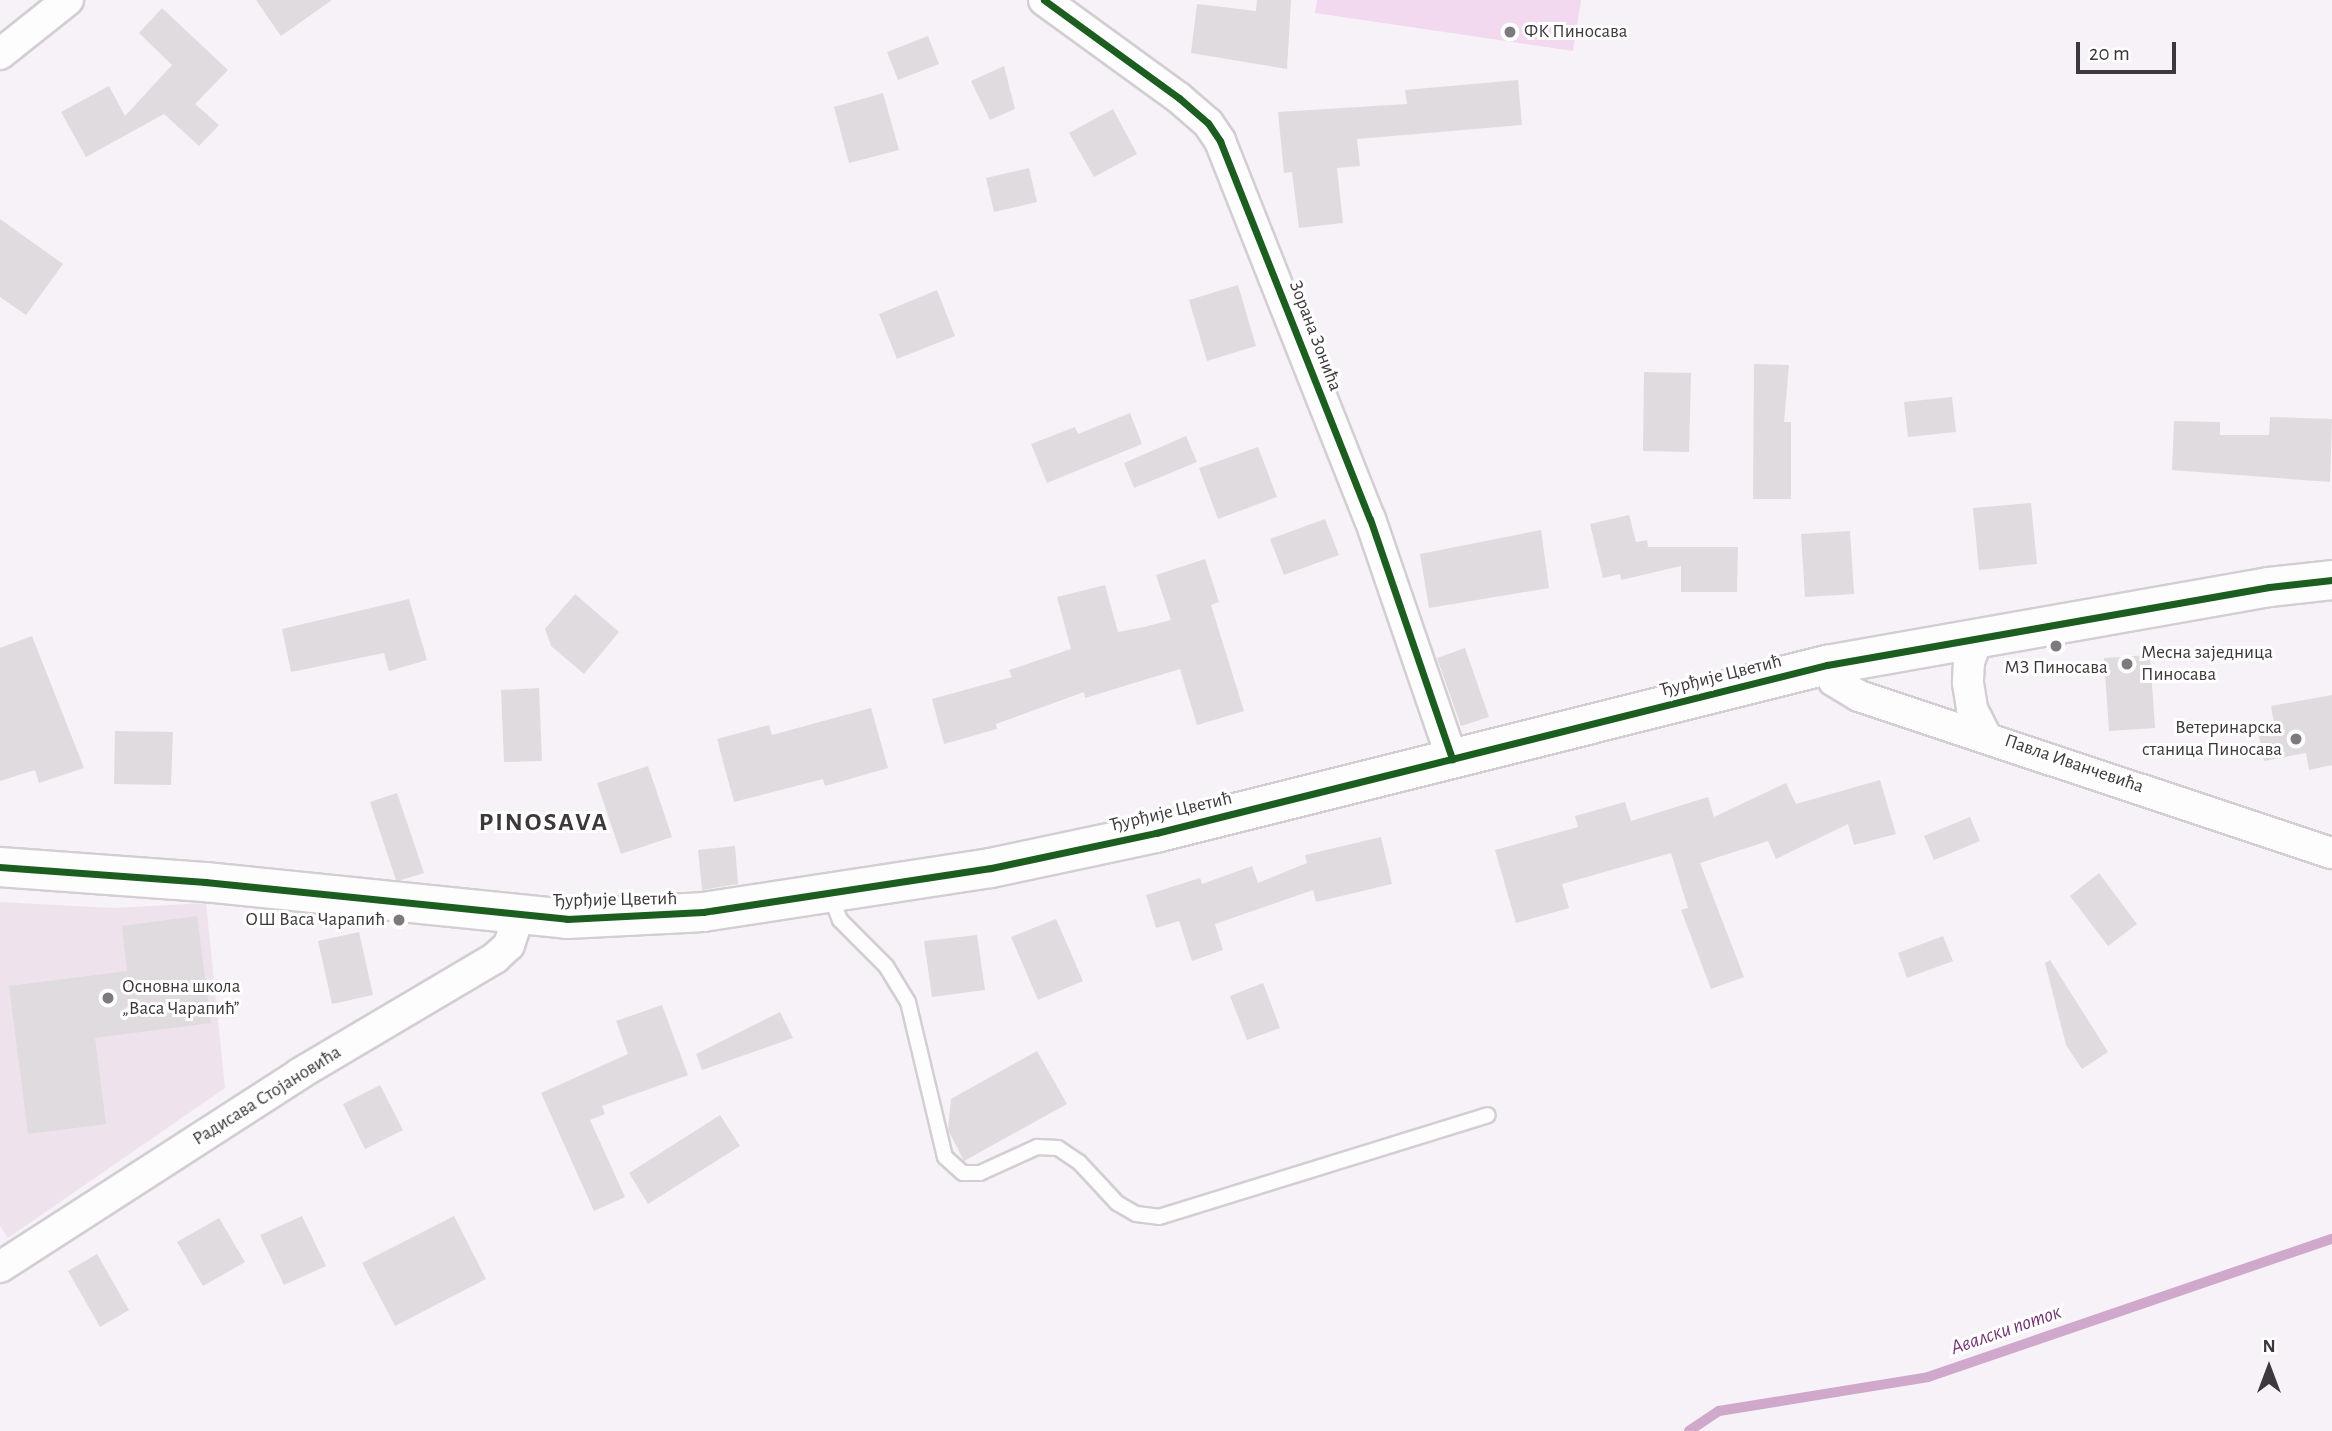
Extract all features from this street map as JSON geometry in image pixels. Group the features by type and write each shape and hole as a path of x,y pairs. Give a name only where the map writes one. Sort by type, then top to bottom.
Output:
{"street":[{"path":"0,54 68,0"},
{"name":"Зорана Зонића","path":"1044,0 1179,98 1208,123 1220,141 1370,519 1452,758"},
{"name":"Ђурђије Цветић","path":"0,867 205,881 519,915 647,918 991,868 1156,833 1827,666 1978,638 2332,580"},
{"path":"1978,638 1969,661 1968,683 1972,709 1985,734"},
{"name":"Павла Иванчевића","path":"1827,666 1843,690 1985,734 2332,853"},
{"name":"Радисава Стојановића","path":"0,1268 299,1074 495,958 509,945 519,915"}],"lane":[{"path":"830,893 839,920 886,966 903,990 946,1157 963,1173 980,1173 1037,1147 1058,1149 1079,1162 1116,1203 1136,1214 1159,1217 1488,1115"}],"shaded area":[{"name":"ФК Пиносава","path":"1317,0 1581,0 1573,51 1315,13"},
{"name":"Основна школа „Васа Чарапић”","path":"0,902 113,908 206,903 225,1088 8,1238 0,1226"}],"building":[{"path":"256,0 332,0 281,36"},
{"path":"1257,0 1291,0 1287,69 1191,53 1197,4 1256,11"},
{"path":"162,8 228,70 195,104 219,125 199,146 164,114 86,157 61,112 109,86 125,116 172,65 139,33"},
{"path":"928,36 939,64 898,80 887,52"},
{"path":"1004,66 1015,109 990,120 971,81"},
{"path":"1518,80 1522,125 1357,139 1360,166 1337,168 1343,223 1299,228 1292,172 1284,173 1278,112 1407,104 1405,90"},
{"path":"883,93 899,150 849,163 834,107"},
{"path":"1113,109 1137,154 1094,177 1069,133"},
{"path":"1029,168 1037,202 994,212 986,178"},
{"path":"0,219 63,264 26,315 0,297"},
{"path":"1238,285 1256,346 1207,361 1189,300"},
{"path":"937,290 955,336 897,359 879,314"},
{"path":"1754,364 1789,365 1784,422 1791,422 1791,499 1753,499"},
{"path":"1644,372 1691,373 1689,452 1643,451"},
{"path":"1952,397 1956,432 1908,437 1904,402"},
{"path":"1130,413 1142,444 1047,483 1031,444 1075,427 1078,434"},
{"path":"2270,417 2332,419 2330,482 2172,470 2174,421 2220,422 2220,435 2269,435"},
{"path":"1186,436 1197,462 1134,488 1124,463"},
{"path":"1258,447 1277,497 1218,519 1199,468"},
{"path":"2031,503 2037,564 1979,570 1973,508"},
{"path":"1629,515 1636,542 1647,540 1648,547 1738,547 1737,592 1681,592 1681,566 1621,580 1620,574 1603,578 1590,524"},
{"path":"1325,519 1339,555 1284,575 1270,539"},
{"path":"1541,530 1549,588 1429,608 1420,554"},
{"path":"1850,531 1854,594 1805,597 1801,534"},
{"path":"1205,559 1219,602 1211,605 1244,711 1197,725 1180,669 1085,698 1084,692 996,724 997,729 944,744 932,699 1012,677 1009,670 1071,649 1057,597 1105,585 1118,632 1144,627 1171,620 1156,575"},
{"path":"575,594 619,632 584,674 551,646 545,629"},
{"path":"409,599 427,660 389,671 384,653 291,672 282,629"},
{"path":"32,636 84,768 39,783 35,770 0,781 0,648"},
{"path":"1465,648 1489,717 1461,726 1437,658"},
{"path":"2150,655 2155,728 2109,731 2104,658"},
{"path":"539,688 542,761 504,762 501,690"},
{"name":"Ветеринарска станица Пиносава","path":"2332,695 2332,765 2309,770 2306,753 2264,761 2257,726 2274,723 2271,706"},
{"path":"871,708 888,768 825,786 823,779 734,802 717,739 769,725 772,735"},
{"path":"115,731 173,732 171,785 114,784"},
{"path":"648,766 672,837 621,854 597,783"},
{"path":"1880,780 1896,834 1854,845 1848,824 1776,859 1768,841 1700,863 1744,977 1711,989 1681,910 1688,908 1671,853 1562,884 1569,908 1516,923 1495,850 1578,827 1575,816 1625,802 1631,821 1708,797 1714,817 1786,783 1796,804"},
{"path":"397,793 424,873 401,880 396,880 370,802"},
{"path":"1970,817 1980,841 1934,860 1924,836"},
{"path":"1381,837 1392,884 1316,902 1313,890 1215,924 1223,950 1192,961 1179,921 1156,928 1146,895 1200,878 1202,884 1252,866 1258,883 1307,863 1305,855"},
{"path":"735,846 738,884 702,890 698,850"},
{"path":"2099,873 2137,924 2108,946 2070,896"},
{"path":"197,916 211,1023 95,1038 106,1124 28,1134 9,986 127,971 122,926"},
{"path":"1056,919 1083,981 1038,1000 1011,937"},
{"path":"359,932 373,995 332,1004 318,941"},
{"path":"977,935 985,990 932,997 924,941"},
{"path":"1943,936 1953,961 1907,978 1898,953"},
{"path":"2050,960 2108,1052 2082,1069 2066,1045 2045,963"},
{"path":"1263,983 1280,1028 1247,1040 1230,996"},
{"path":"662,1005 688,1075 602,1106 605,1114 590,1120 625,1197 594,1211 541,1093 628,1054 616,1021"},
{"path":"780,1012 793,1038 702,1070 696,1054"},
{"path":"1037,1051 1067,1104 964,1161 948,1130 951,1099"},
{"path":"380,1085 403,1130 365,1149 343,1104"},
{"path":"720,1115 740,1146 648,1204 629,1173"},
{"path":"302,1216 326,1266 284,1285 260,1235"},
{"path":"454,1216 486,1279 395,1326 362,1263"},
{"path":"219,1218 245,1262 203,1286 177,1242"},
{"path":"97,1254 129,1310 100,1327 68,1271"}],"waterway":[{"name":"Авалски поток","path":"1689,1431 1719,1411 1928,1377 2332,1239"}],"cycle path":[{"path":"1044,0 1179,98 1208,123 1220,141 1370,519 1452,759"},
{"path":"0,867 205,882 567,919 703,912 991,868 1156,833 1827,665 2269,587 2332,580"}],"place":[{"name":"ФК Пиносава","path":"1510,32"},
{"name":"МЗ Пиносава","path":"2056,646"},
{"name":"Месна заједница Пиносава","path":"2127,664"},
{"name":"Ветеринарска станица Пиносава","path":"2296,739"},
{"name":"ОШ Васа Чарапић","path":"399,920"},
{"name":"Основна школа „Васа Чарапић”","path":"108,998"}],"district":[{"name":"PINOSAVA","path":"544,823"}]}
